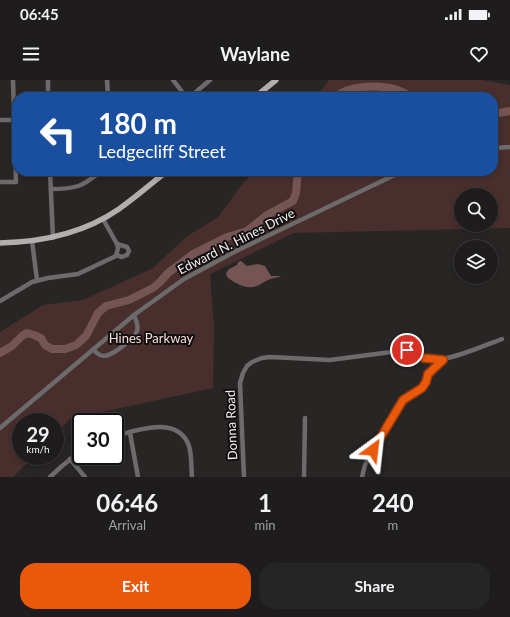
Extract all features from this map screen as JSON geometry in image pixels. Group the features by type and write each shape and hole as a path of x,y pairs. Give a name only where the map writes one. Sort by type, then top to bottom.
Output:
{"main road":[{"path":"261,92 276,80"},
{"path":"0,243 53,238 79,230 103,219 131,200 161,176"}],"street":[{"path":"13,80 13,92"},
{"path":"48,80 48,92"},
{"path":"107,80 108,92"},
{"path":"173,80 182,92"},
{"path":"196,92 210,80"},
{"path":"0,120 12,120"},
{"path":"498,148 510,147"},
{"path":"0,182 16,182 16,176"},
{"path":"50,176 53,238"},
{"path":"51,190 77,187 86,183 95,176"},
{"name":"Edward N. Hines Drive","path":"0,428 166,291 201,269 393,176"},
{"path":"0,301 37,280 78,274 116,255 118,248 117,244 103,219"},
{"path":"32,241 37,280"},
{"path":"116,255 122,257 127,255 129,251 127,247 117,244"},
{"path":"93,350 105,356 124,345 136,334 138,329 138,323 134,316"},
{"path":"362,477 364,465 399,405 406,397 422,388 426,382 428,374 443,360 502,339"},
{"name":"Donna Road","path":"244,477 240,379 242,373 252,362 266,357 330,360 407,350 415,352 423,358 443,360"},
{"path":"304,477 306,418"},
{"path":"124,434 162,427 171,428 186,440 190,448 192,477"},
{"path":"130,433 138,477"},
{"path":"50,477 70,459 85,477"}],"green space":[{"name":"Hines Parkway","path":"329,80 483,80 510,85 510,228 498,228 498,188 454,188 454,229 294,233 210,274 214,327 213,388 98,413 72,413 72,419 64,425 64,413 12,413 12,465 25,465 13,477 0,477 0,332 43,305 83,300 153,268 186,237 218,217 243,183 251,176 498,176 498,92 320,92"}],"shaded area":[{"path":"241,261 247,266 258,264 265,266 271,276 281,276 255,286 243,286 227,277 226,273 229,269"}],"waterway":[{"path":"344,92 363,87 389,88 402,92"},
{"path":"498,113 510,111"},
{"path":"0,353 12,346 27,333 41,338 45,345 52,349 65,349 76,345 86,336 98,313 106,306 129,300 153,288 168,273 193,254 227,237 247,231 267,215 293,201 296,193 298,176"}],"route":[{"path":"373,450 399,405 406,397 422,388 426,382 428,374 443,360 423,358 415,352 407,350"}]}
